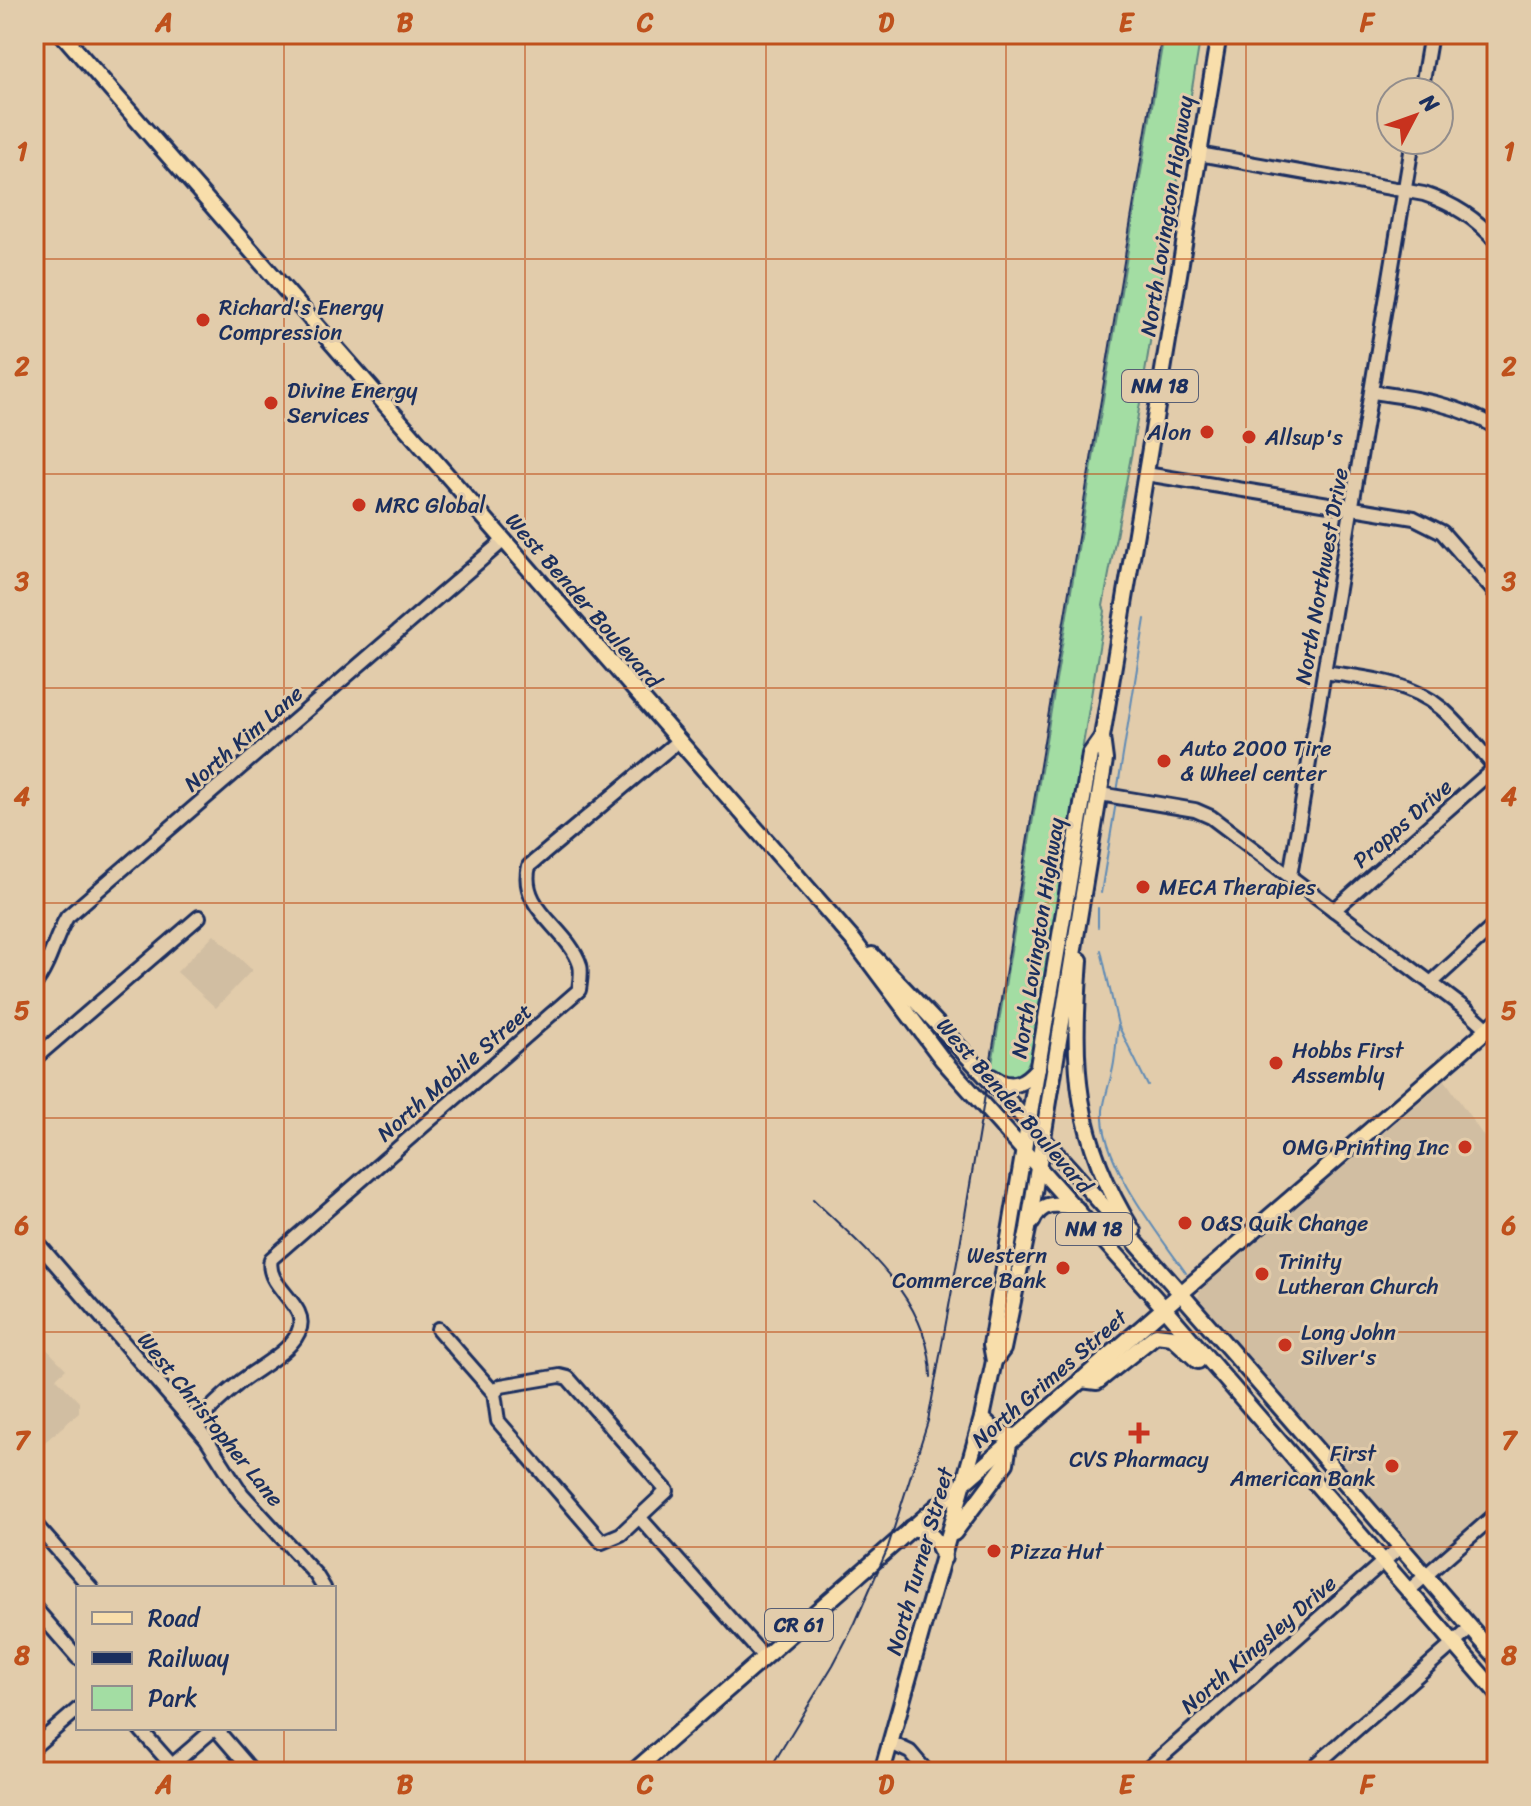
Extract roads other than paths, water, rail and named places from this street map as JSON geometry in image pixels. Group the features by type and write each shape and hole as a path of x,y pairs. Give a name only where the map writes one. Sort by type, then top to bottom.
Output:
{"main road":[{"name":"West Bender Boulevard","path":"62,34 853,940 929,1043 1164,1308 1497,1693"},
{"name":"North Lovington Highway","path":"1042,1140 1100,794 1105,760 1102,737 1219,34"},
{"name":"North Lovington Highway","path":"1024,1150 1090,754 1102,737"},
{"path":"1077,932 1081,951 1075,1044 1084,1124 1109,1190 1152,1263"},
{"name":"West Bender Boulevard","path":"853,940 872,955 1029,1125 1497,1658"},
{"name":"North Grimes Street","path":"633,1772 1180,1294 1494,1029"},
{"path":"971,1061 1007,1085 1027,1080 1038,1067"},
{"name":"North Turner Street","path":"994,1361 1003,1349 1028,1229 1042,1140"},
{"name":"North Turner Street","path":"882,1772 982,1418 994,1361 991,1345 1024,1150"},
{"path":"1028,1229 1042,1207 1055,1203 1076,1208"},
{"path":"1081,1380 1097,1382 1150,1338 1165,1335 1180,1343 1206,1370 1226,1381"},
{"path":"949,1540 1006,1463 1012,1439 999,1434 982,1418"},
{"path":"1278,1442 1296,1427"},
{"path":"911,1528 932,1534 944,1558"}],"street":[{"path":"1424,76 1431,34"},
{"path":"1199,154 1405,191 1447,202 1468,214 1497,242"},
{"name":"North Northwest Drive","path":"1290,876 1410,156"},
{"path":"1372,392 1430,401 1461,410 1497,428"},
{"path":"1146,474 1428,523 1442,532 1497,595"},
{"name":"North Kim Lane","path":"34,985 67,917 503,541"},
{"path":"1324,672 1396,685 1418,693 1440,707 1496,767"},
{"name":"North Mobile Street","path":"195,1425 240,1382 285,1349 300,1332 302,1321 269,1267 271,1259 579,990 580,965 534,900 526,878 529,866 678,741"},
{"name":"Propps Drive","path":"1334,910 1496,767"},
{"path":"1100,794 1203,813 1494,1029"},
{"path":"34,1059 199,917"},
{"path":"1431,983 1497,923"},
{"name":"West Christopher Lane","path":"34,1239 195,1425 242,1494 323,1586"},
{"path":"438,1329 494,1393 498,1421 602,1542 621,1534 667,1491 572,1381 560,1376 546,1378 501,1386 494,1393"},
{"path":"1408,1591 1497,1513"},
{"path":"640,1518 764,1657"},
{"path":"34,1523 89,1586"},
{"name":"North Kingsley Drive","path":"1144,1772 1400,1547"},
{"path":"35,1610 76,1656"},
{"path":"1308,1772 1471,1628"},
{"path":"34,1747 76,1711"},
{"path":"141,1730 171,1770 213,1730"},
{"path":"217,1730 253,1772"},
{"path":"891,1743 910,1752 927,1772"}],"waterway":[{"path":"1117,792 1145,619"},
{"path":"1101,893 1116,802"},
{"path":"1098,908 1098,927"},
{"path":"1101,950 1118,1025 1148,1086"},
{"path":"1118,1025 1114,1063 1103,1110 1110,1151 1132,1195 1186,1273"}],"railway":[{"path":"768,1772 855,1623 887,1550 928,1421 1162,34"},
{"path":"813,1199 872,1257 907,1300 928,1349 931,1377"}],"place":[{"name":"Richard's Energy Compression","path":"203,320"},
{"name":"Divine Energy Services","path":"271,403"},
{"name":"Alon","path":"1207,432"},
{"name":"Allsup's","path":"1249,437"},
{"name":"MRC Global","path":"359,505"},
{"name":"Auto 2000 Tire & Wheel center","path":"1164,761"},
{"name":"MECA Therapies","path":"1143,887"},
{"name":"Hobbs First Assembly","path":"1276,1063"},
{"name":"OMG Printing Inc","path":"1465,1147"},
{"name":"O&S Quik Change","path":"1185,1223"},
{"name":"Western Commerce Bank","path":"1063,1268"},
{"name":"Trinity Lutheran Church","path":"1262,1274"},
{"name":"Long John Silver's","path":"1285,1345"},
{"name":"CVS Pharmacy","path":"1139,1433"},
{"name":"First American Bank","path":"1392,1466"},
{"name":"Pizza Hut","path":"994,1551"}]}
